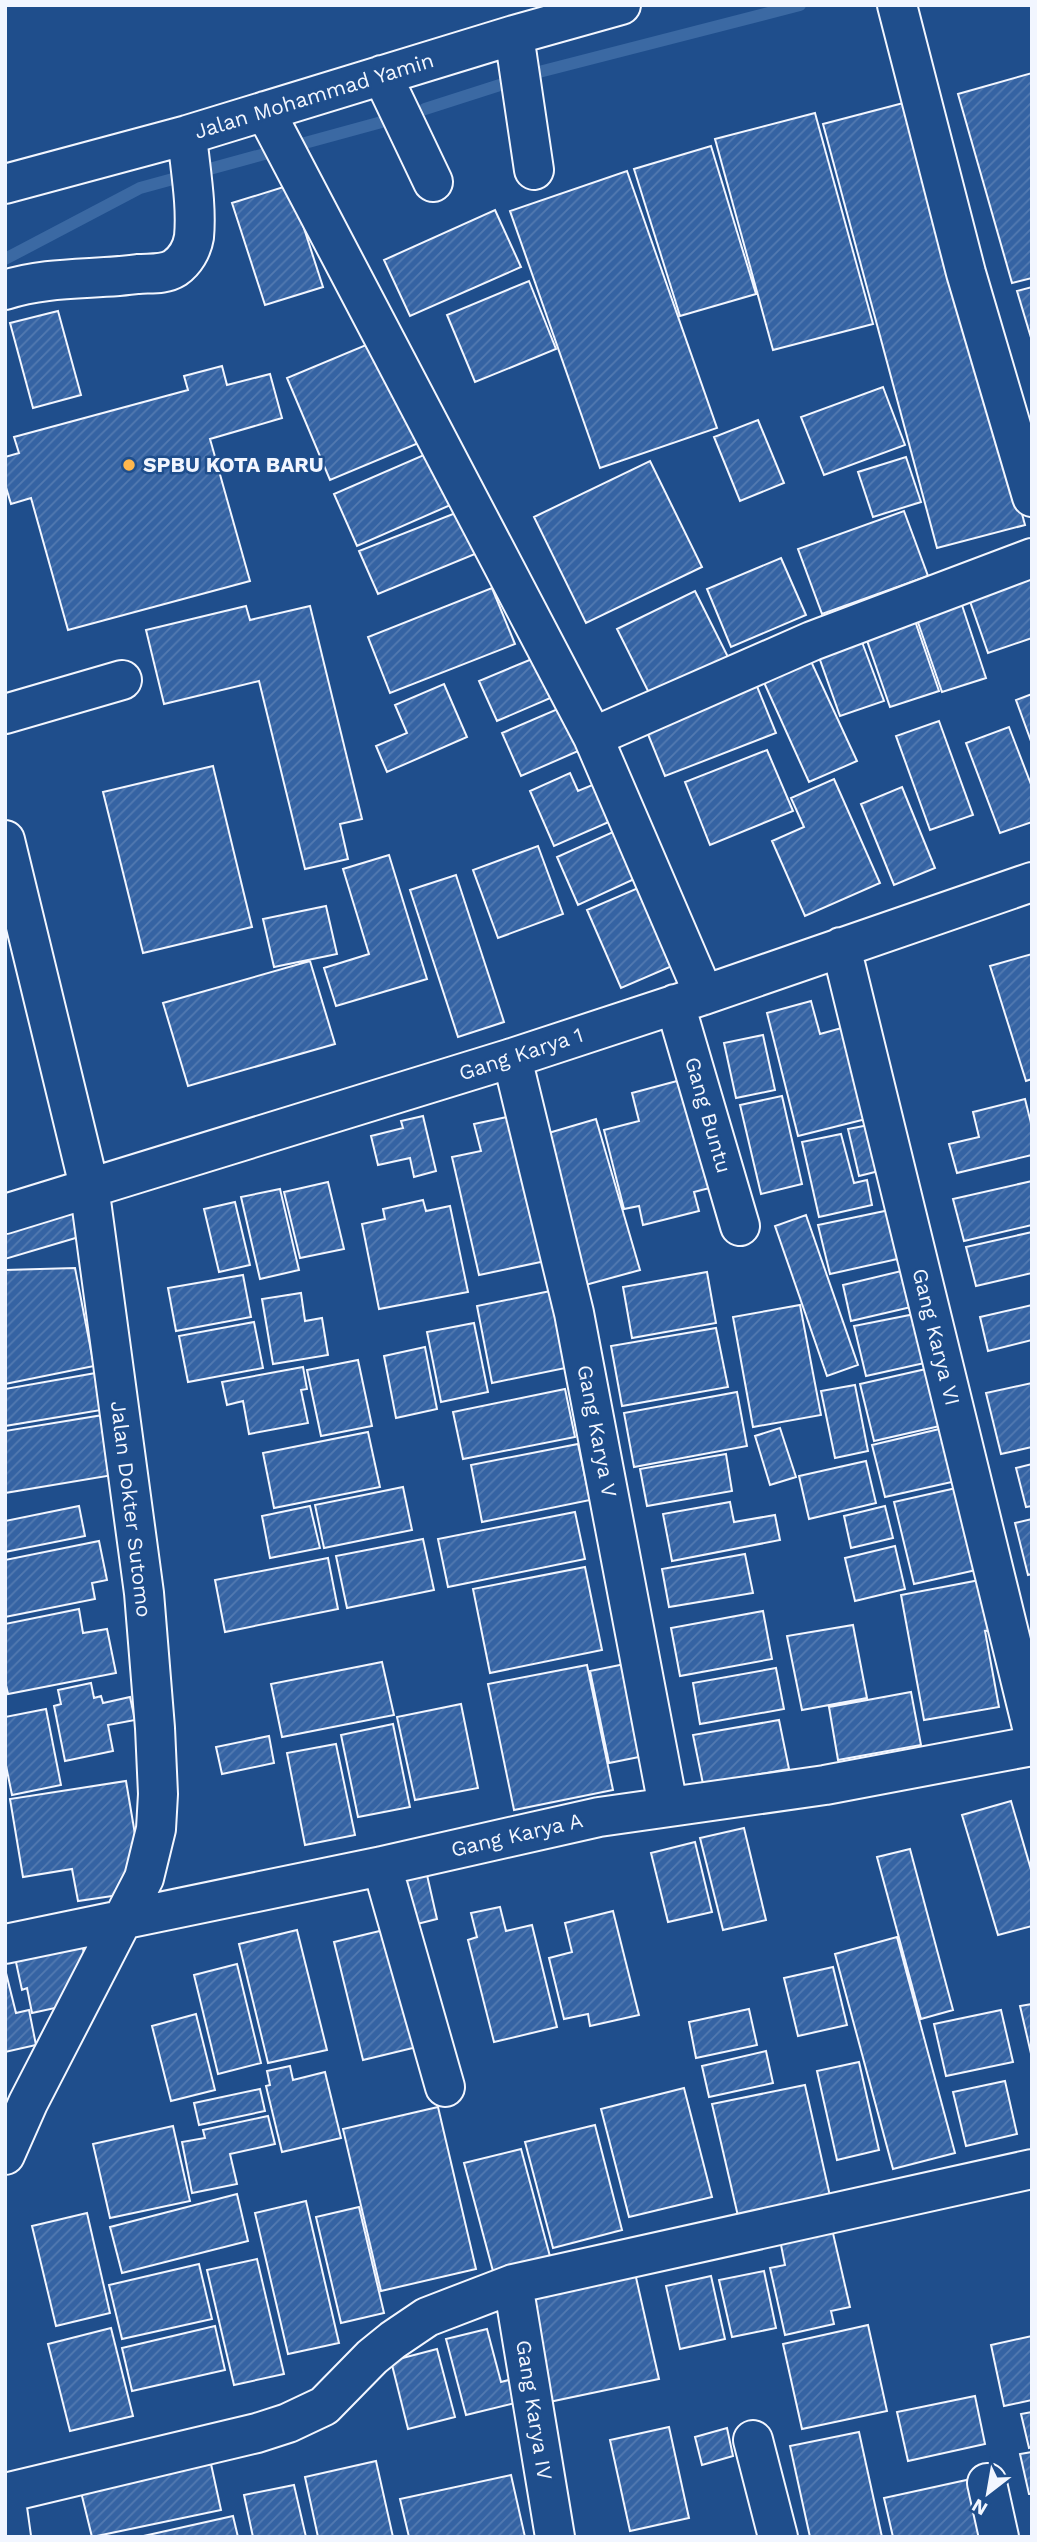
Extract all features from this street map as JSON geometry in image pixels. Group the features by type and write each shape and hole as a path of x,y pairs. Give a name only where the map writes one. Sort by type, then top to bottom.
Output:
{"street":[{"name":"Jalan Mohammad Yamin","path":"5,184 187,137 382,75 621,5"},
{"path":"897,5 966,273 1032,497"},
{"path":"514,35 534,170"},
{"path":"382,75 433,182"},
{"name":"Gang Buntu","path":"266,113 593,737 690,1000 740,1226"},
{"path":"5,290 57,280 113,278 166,272 174,268 187,256 194,237 187,137"},
{"path":"593,737 812,641 1032,558"},
{"path":"5,714 122,680"},
{"name":"Jalan Dokter Sutomo","path":"5,839 89,1186 144,1594 158,1794 154,1841 144,1878 5,2155"},
{"name":"Gang Karya 1","path":"5,1214 512,1058 690,1000 1032,882"},
{"name":"Gang Karya VI","path":"841,947 1032,1727"},
{"name":"Gang Karya V","path":"512,1058 574,1313 668,1806"},
{"name":"Gang Karya A","path":"5,1944 382,1866 599,1817 825,1786 1032,1746"},
{"path":"382,1866 445,2087"},
{"path":"12,2537 5,2493 257,2433 288,2423 324,2406 372,2357 427,2317 513,2284 1032,2169"},
{"name":"Gang Karya IV","path":"513,2284 555,2537"},
{"path":"753,2440 778,2537"},
{"path":"987,2483 999,2537"}],"building":[{"path":"1032,73 1032,278 1012,283 958,94"},
{"path":"911,101 1025,525 937,548 823,124"},
{"path":"815,113 873,324 773,350 715,139"},
{"path":"711,146 756,294 680,316 634,169"},
{"path":"627,171 717,428 600,468 510,211"},
{"path":"290,185 323,287 265,305 232,203"},
{"path":"495,210 521,267 410,316 384,260"},
{"path":"529,281 556,349 475,382 447,315"},
{"path":"1032,287 1032,341 1017,291"},
{"path":"58,311 81,395 33,408 10,323"},
{"path":"378,340 421,442 330,480 287,378"},
{"path":"222,366 227,385 270,374 282,418 210,439 250,581 68,630 31,498 11,504 5,484 5,457 19,453 14,437 188,390 184,376"},
{"path":"883,387 905,445 824,475 801,417"},
{"path":"758,420 784,483 740,501 714,437"},
{"path":"433,451 455,503 357,546 334,494"},
{"path":"906,457 921,502 873,517 858,472"},
{"path":"650,461 702,567 586,623 534,517"},
{"path":"904,511 928,576 822,614 798,549"},
{"path":"458,512 475,554 378,594 359,551"},
{"path":"781,558 806,615 731,647 707,589"},
{"path":"1032,567 1032,638 988,653 966,590"},
{"path":"492,588 515,644 390,693 368,637"},
{"path":"695,591 732,665 654,703 617,629"},
{"path":"958,593 986,678 942,692 913,608"},
{"path":"246,606 250,620 310,606 362,819 340,824 348,859 305,869 259,681 164,704 146,630"},
{"path":"912,612 939,691 890,707 863,629"},
{"path":"862,642 884,701 840,716 819,657"},
{"path":"544,654 562,693 497,721 479,681"},
{"path":"809,657 857,761 809,782 762,678"},
{"path":"754,679 776,733 665,776 643,722"},
{"path":"444,684 467,737 387,772 376,746 407,733 395,705"},
{"path":"1032,694 1032,744 1016,700"},
{"path":"567,705 585,748 521,776 502,733"},
{"path":"939,721 973,815 930,830 896,736"},
{"path":"1009,727 1032,787 1032,822 1000,833 966,743"},
{"path":"767,750 793,811 710,845 685,782"},
{"path":"213,766 252,927 143,953 103,792"},
{"path":"570,773 578,791 602,781 618,818 554,846 530,791"},
{"path":"834,779 880,883 805,916 772,841 804,827 791,798"},
{"path":"902,787 935,868 894,885 861,804"},
{"path":"622,828 643,875 578,905 557,857"},
{"path":"538,846 563,914 498,938 473,870"},
{"path":"389,855 427,979 336,1006 324,968 369,954 343,869"},
{"path":"456,875 504,1022 458,1037 410,890"},
{"path":"652,882 686,960 621,988 587,910"},
{"path":"326,906 337,954 274,967 263,919"},
{"path":"1032,954 1032,1079 1026,1081 990,966"},
{"path":"310,961 335,1044 188,1086 163,1003"},
{"path":"811,1001 820,1034 856,1024 878,1116 798,1136 767,1013"},
{"path":"763,1035 775,1090 736,1098 724,1043"},
{"path":"692,1077 721,1185 694,1192 699,1211 643,1225 639,1206 624,1209 604,1130 639,1121 632,1093"},
{"path":"782,1096 802,1184 761,1194 740,1105"},
{"path":"1025,1099 1032,1127 1032,1155 957,1173 949,1144 979,1137 973,1112"},
{"path":"423,1116 436,1171 414,1177 410,1158 378,1165 371,1136 403,1128 401,1121"},
{"path":"507,1117 555,1259 479,1275 452,1157 481,1151 474,1124"},
{"path":"596,1119 640,1270 578,1287 535,1137"},
{"path":"879,1123 891,1168 859,1176 848,1129"},
{"path":"841,1134 854,1183 867,1180 872,1205 819,1217 802,1142"},
{"path":"1032,1181 1032,1225 964,1241 953,1199"},
{"path":"328,1182 344,1249 300,1258 284,1192"},
{"path":"280,1189 299,1270 260,1279 241,1197"},
{"path":"423,1200 426,1211 450,1206 468,1292 379,1309 362,1224 385,1219 383,1209"},
{"path":"235,1202 250,1265 219,1272 204,1209"},
{"path":"80,1206 89,1234 5,1259 5,1229"},
{"path":"899,1208 911,1256 830,1274 818,1225"},
{"path":"806,1215 858,1365 827,1376 775,1226"},
{"path":"1032,1232 1032,1273 976,1286 966,1247"},
{"path":"75,1268 94,1366 5,1384 5,1270"},
{"path":"914,1268 924,1304 851,1321 843,1285"},
{"path":"707,1272 716,1323 632,1338 623,1287"},
{"path":"243,1275 251,1317 176,1331 168,1288"},
{"path":"565,1288 580,1365 492,1383 477,1306"},
{"path":"301,1293 305,1321 322,1318 328,1355 273,1364 262,1299"},
{"path":"800,1305 821,1415 753,1427 733,1317"},
{"path":"1032,1305 1032,1340 988,1351 980,1317"},
{"path":"925,1312 938,1360 866,1376 854,1326"},
{"path":"254,1322 263,1368 188,1382 179,1336"},
{"path":"474,1323 488,1392 441,1402 427,1332"},
{"path":"716,1328 728,1387 622,1406 611,1346"},
{"path":"425,1347 437,1409 396,1418 384,1356"},
{"path":"358,1360 372,1426 321,1436 307,1370"},
{"path":"939,1366 953,1423 874,1441 860,1384"},
{"path":"303,1367 307,1389 301,1390 308,1423 249,1434 243,1401 227,1405 222,1382"},
{"path":"107,1371 113,1408 5,1426 5,1389"},
{"path":"1032,1383 1032,1447 1001,1454 986,1393"},
{"path":"855,1385 868,1451 835,1458 821,1391"},
{"path":"565,1389 575,1437 463,1459 453,1412"},
{"path":"737,1392 747,1446 634,1467 624,1413"},
{"path":"109,1414 119,1474 5,1493 5,1431"},
{"path":"952,1426 965,1479 885,1497 872,1445"},
{"path":"780,1428 796,1477 770,1485 755,1436"},
{"path":"368,1432 380,1487 274,1508 263,1453"},
{"path":"578,1444 590,1500 482,1522 471,1465"},
{"path":"726,1454 732,1491 647,1506 640,1469"},
{"path":"866,1461 876,1503 809,1519 799,1476"},
{"path":"1032,1464 1032,1506 1026,1507 1016,1468"},
{"path":"965,1486 985,1568 914,1584 894,1502"},
{"path":"403,1487 412,1530 324,1548 315,1505"},
{"path":"730,1502 734,1522 775,1515 780,1540 672,1561 663,1514"},
{"path":"79,1506 85,1536 5,1552 5,1521"},
{"path":"310,1506 320,1548 270,1558 262,1516"},
{"path":"885,1506 893,1538 851,1548 844,1516"},
{"path":"575,1512 585,1559 448,1587 438,1539"},
{"path":"1032,1519 1032,1574 1028,1575 1015,1523"},
{"path":"423,1539 434,1590 347,1608 336,1556"},
{"path":"99,1541 107,1580 92,1583 95,1599 5,1617 5,1560"},
{"path":"895,1546 905,1589 855,1601 845,1558"},
{"path":"745,1554 753,1593 669,1607 662,1569"},
{"path":"328,1558 338,1609 225,1632 215,1580"},
{"path":"585,1567 602,1650 490,1673 473,1589"},
{"path":"985,1579 994,1630 985,1631 999,1707 924,1720 901,1595"},
{"path":"79,1609 83,1633 107,1629 116,1673 8,1694 5,1681 5,1624"},
{"path":"763,1611 772,1659 680,1676 671,1628"},
{"path":"853,1625 867,1698 802,1710 787,1636"},
{"path":"382,1662 394,1715 282,1737 271,1684"},
{"path":"635,1662 654,1754 609,1763 590,1671"},
{"path":"587,1665 613,1790 514,1810 488,1684"},
{"path":"776,1668 784,1709 700,1724 693,1683"},
{"path":"91,1683 94,1698 101,1696 103,1703 130,1697 135,1720 108,1725 113,1751 65,1761 54,1706 61,1704 58,1690"},
{"path":"911,1692 921,1745 838,1760 829,1707"},
{"path":"461,1704 478,1788 415,1800 397,1717"},
{"path":"46,1709 61,1785 12,1795 5,1761 5,1717"},
{"path":"779,1720 789,1769 703,1784 693,1735"},
{"path":"393,1724 410,1807 358,1817 341,1735"},
{"path":"269,1736 274,1763 222,1774 216,1747"},
{"path":"336,1744 355,1835 305,1845 287,1753"},
{"path":"126,1781 139,1858 128,1860 133,1893 78,1901 72,1869 23,1877 10,1799"},
{"path":"1011,1801 1032,1873 1032,1926 998,1935 962,1815"},
{"path":"744,1828 766,1920 723,1930 700,1838"},
{"path":"695,1842 712,1912 668,1922 651,1853"},
{"path":"910,1849 953,2010 921,2019 877,1857"},
{"path":"427,1875 437,1919 405,1927 394,1883"},
{"path":"500,1907 506,1931 532,1925 557,2027 494,2042 468,1940 477,1937 471,1913"},
{"path":"613,1911 639,2015 590,2026 588,2014 564,2019 549,1958 572,1952 565,1923"},
{"path":"388,1929 417,2047 363,2060 334,1942"},
{"path":"297,1930 327,2050 268,2063 239,1944"},
{"path":"897,1937 955,2153 893,2169 835,1954"},
{"path":"81,1940 89,1975 78,2003 32,2013 27,1988 22,1990 14,1953"},
{"path":"237,1964 261,2063 218,2074 194,1975"},
{"path":"833,1967 847,2025 798,2036 784,1978"},
{"path":"5,1969 16,2013 29,2010 36,2045 5,2052"},
{"path":"1032,2004 1032,2058 1020,2006"},
{"path":"749,2009 757,2045 696,2058 689,2022"},
{"path":"1001,2010 1013,2062 946,2076 934,2024"},
{"path":"196,2014 215,2090 171,2101 152,2026"},
{"path":"766,2051 773,2083 709,2097 702,2066"},
{"path":"859,2062 879,2150 837,2160 817,2071"},
{"path":"290,2066 293,2080 325,2072 341,2138 282,2152 266,2086 270,2085 267,2071"},
{"path":"1005,2081 1017,2134 966,2146 953,2092"},
{"path":"805,2085 830,2196 738,2216 712,2104"},
{"path":"684,2088 712,2197 629,2217 601,2109"},
{"path":"260,2089 265,2111 199,2125 194,2103"},
{"path":"438,2107 476,2269 381,2291 343,2129"},
{"path":"268,2116 275,2144 230,2154 237,2184 192,2193 182,2142 205,2138 203,2130"},
{"path":"595,2125 622,2230 553,2248 525,2142"},
{"path":"173,2126 190,2201 110,2218 93,2144"},
{"path":"521,2149 551,2260 494,2275 464,2163"},
{"path":"237,2194 248,2241 122,2273 110,2227"},
{"path":"306,2201 339,2343 288,2354 255,2213"},
{"path":"359,2207 384,2313 341,2323 316,2217"},
{"path":"87,2213 110,2313 56,2326 32,2226"},
{"path":"832,2229 850,2307 831,2311 834,2324 785,2335 770,2268 785,2265 780,2240"},
{"path":"257,2259 284,2374 234,2385 207,2270"},
{"path":"199,2264 212,2319 122,2339 109,2285"},
{"path":"764,2271 776,2328 732,2337 719,2280"},
{"path":"635,2273 659,2379 549,2402 525,2297"},
{"path":"711,2276 725,2339 680,2349 666,2286"},
{"path":"868,2325 887,2411 802,2429 783,2344"},
{"path":"215,2326 225,2370 132,2391 122,2348"},
{"path":"111,2328 133,2416 70,2431 48,2344"},
{"path":"487,2329 501,2382 516,2378 523,2401 466,2415 446,2339"},
{"path":"1032,2336 1032,2400 1004,2406 991,2345"},
{"path":"437,2349 455,2417 408,2429 391,2361"},
{"path":"975,2396 985,2444 908,2461 897,2412"},
{"path":"1032,2412 1032,2447 1029,2448 1021,2414"},
{"path":"669,2427 689,2518 630,2531 610,2440"},
{"path":"727,2428 733,2456 702,2465 695,2437"},
{"path":"859,2432 882,2537 810,2537 790,2446"},
{"path":"1032,2452 1032,2494 1029,2494 1020,2454"},
{"path":"376,2461 393,2537 318,2537 305,2477"},
{"path":"211,2464 221,2510 92,2537 81,2492"},
{"path":"511,2475 525,2537 409,2537 400,2499"},
{"path":"971,2479 984,2537 893,2537 884,2498"},
{"path":"294,2485 306,2537 253,2537 244,2495"},
{"path":"233,2516 238,2537 139,2537"}],"waterway":[{"path":"539,72 800,5"},
{"path":"425,109 503,84"},
{"path":"5,259 140,188 389,120"}],"place":[{"name":"SPBU KOTA BARU","path":"129,465"}]}
